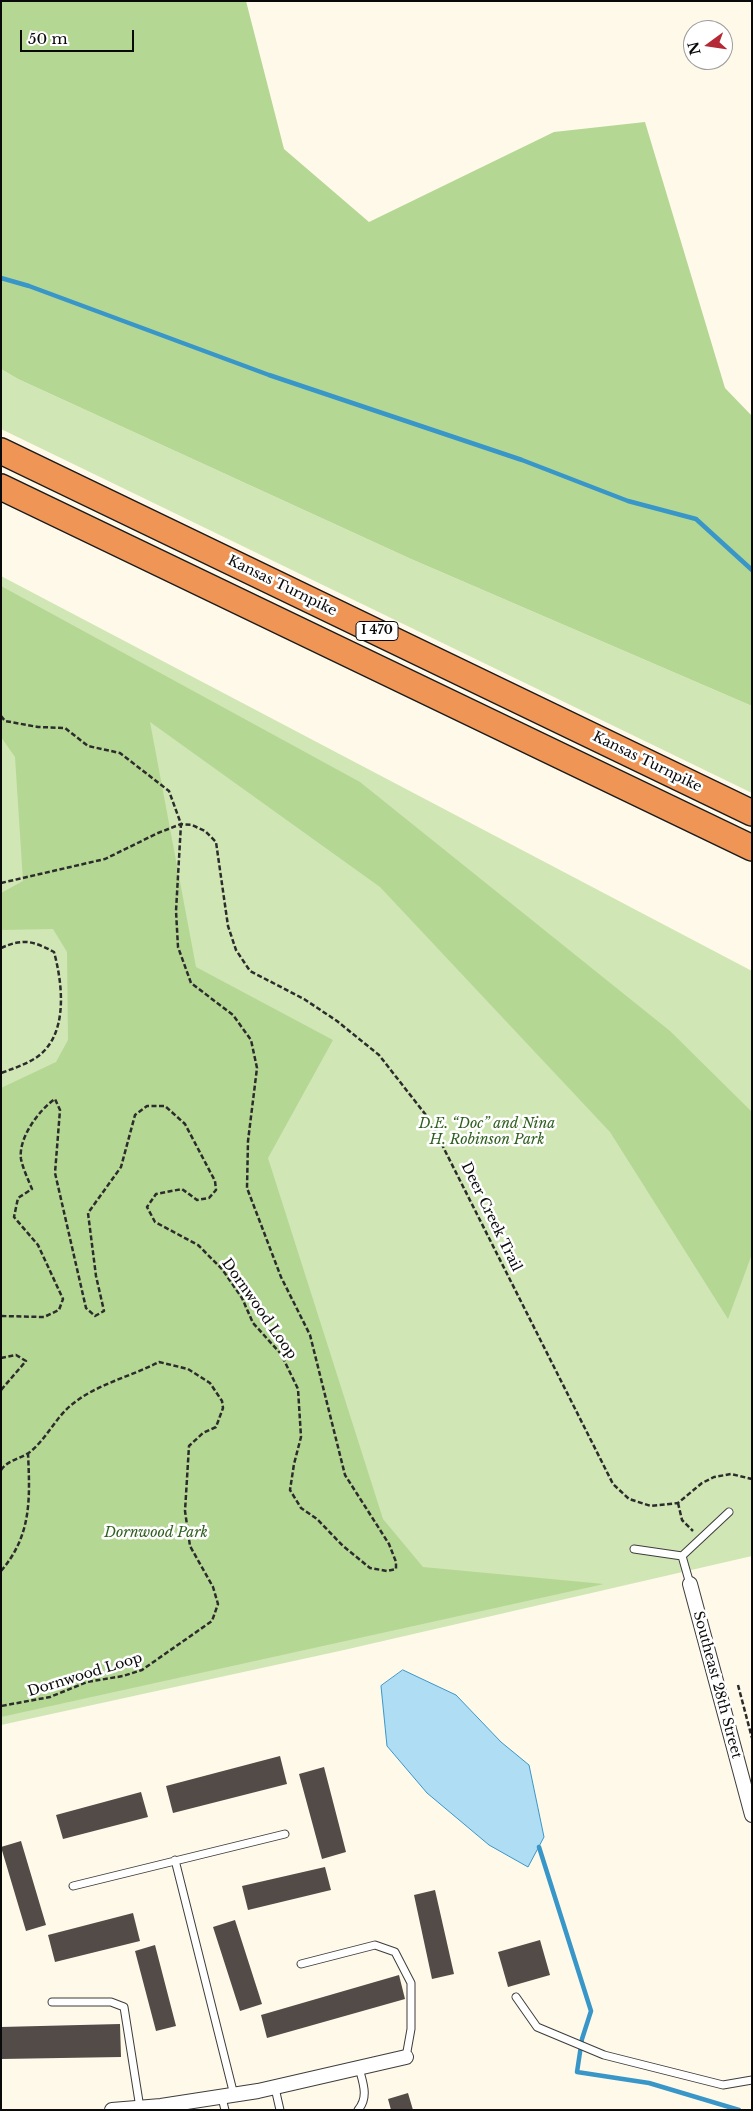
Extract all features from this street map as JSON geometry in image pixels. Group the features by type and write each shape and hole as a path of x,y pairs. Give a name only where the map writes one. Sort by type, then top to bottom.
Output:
{"highway":[{"name":"Kansas Turnpike","path":"1,451 752,813"},
{"name":"I 470","path":"1,487 752,848"}],"street":[{"name":"Southeast 28th Street","path":"690,1584 752,1815"},
{"path":"112,2110 227,2101 406,2057"}],"lane":[{"path":"682,1556 729,1512"},
{"path":"634,1548 682,1556"},
{"path":"682,1556 690,1584"},
{"path":"73,1886 285,1834"},
{"path":"175,1860 227,2101"},
{"path":"301,1964 375,1945 395,1952 411,1984 411,2028 406,2057"},
{"path":"516,1997 537,2027 604,2055 724,2085 752,2080"},
{"path":"52,2002 111,2002 124,2007 140,2108"},
{"path":"358,2110 364,2103 365,2092 359,2068"},
{"path":"275,2088 280,2110"}],"path":[{"name":"Dornwood Loop","path":"1,716 6,721 38,727 65,728 88,746 120,753 169,791 181,824 176,910 178,947 191,983 233,1015 251,1040 257,1068 248,1140 247,1188 281,1278 310,1335 345,1475 389,1544 396,1562 396,1569 387,1571 370,1568 343,1546 317,1519 301,1508 290,1490 301,1437 298,1389 281,1354 253,1323 242,1298 222,1269 198,1245 154,1222 147,1207 156,1194 182,1189 197,1200 209,1198 216,1190 215,1181 185,1124 165,1106 147,1106 135,1115 121,1168 88,1213 96,1276 104,1311 95,1316 86,1308 55,1174 60,1110 55,1099 44,1107 29,1127 21,1157 32,1189 18,1198 14,1217 38,1245 63,1298 59,1310 44,1317 1,1316"},
{"path":"1,883 105,859 181,824"},
{"name":"Deer Creek Trail","path":"181,824 192,825 205,831 216,842 228,926 236,950 250,971 304,999 337,1021 379,1055 429,1119 613,1484 629,1499 644,1504 651,1506 678,1503"},
{"path":"1,948 10,944 34,941 54,952 60,976 61,1000 54,1038 35,1059 1,1073"},
{"path":"1,1358 16,1355 26,1362 1,1390"},
{"name":"Dornwood Loop","path":"1,1470 20,1455 28,1453 46,1436 69,1406 85,1395 113,1380 141,1371 159,1362 188,1369 210,1383 222,1401 223,1408 216,1427 203,1433 189,1446 185,1491 190,1546 213,1587 218,1604 212,1621 142,1670 123,1676 87,1682 50,1697 24,1704 1,1706"},
{"path":"1,1571 16,1554 26,1524 30,1495 28,1453"},
{"path":"700,1539 682,1520 678,1503 702,1483 714,1477 731,1474 752,1479"},
{"path":"738,1685 752,1738"}],"green space":[{"path":"1,1 246,1 284,149 369,222 554,132 645,122 725,388 752,416 752,706 411,559 18,379 1,369"},
{"path":"1,369 18,379 411,559 752,706 752,793 1,429"},
{"name":"D.E. “Doc” and Nina H. Robinson Park","path":"1,576 752,971 752,1556 344,1650 1,1725"},
{"name":"Dornwood Park","path":"1,586 360,782 670,1031 752,1112 752,1254 728,1319 610,1132 380,887 150,722 196,967 333,1040 268,1158 383,1519 423,1567 604,1584 1,1717 1,1088 56,1062 68,1040 67,952 53,929 1,930 1,893 23,881 15,757 1,737"}],"water":[{"path":"403,1670 456,1695 501,1742 529,1765 544,1837 528,1867 489,1845 427,1793 387,1746 381,1686"}],"building":[{"path":"280,1756 287,1784 173,1813 166,1786"},
{"path":"324,1767 346,1852 322,1859 299,1774"},
{"path":"141,1792 148,1817 63,1839 56,1815"},
{"path":"21,1841 46,1925 26,1931 1,1847"},
{"path":"325,1867 331,1890 248,1910 242,1886"},
{"path":"435,1890 454,1974 432,1979 414,1895"},
{"path":"133,1913 140,1941 55,1962 48,1935"},
{"path":"235,1920 262,2004 240,2011 213,1927"},
{"path":"540,1940 550,1975 508,1987 498,1952"},
{"path":"155,1945 176,2026 156,2031 135,1951"},
{"path":"399,1975 405,1999 267,2038 261,2015"},
{"path":"120,2024 121,2057 1,2059 1,2027"},
{"path":"408,2093 413,2110 391,2110 388,2099"}],"waterway":[{"path":"1,278 29,286 269,375 522,460 628,501 696,519 752,570"},
{"path":"539,1847 591,2011 582,2039 577,2072 649,2083 739,2110"}]}
